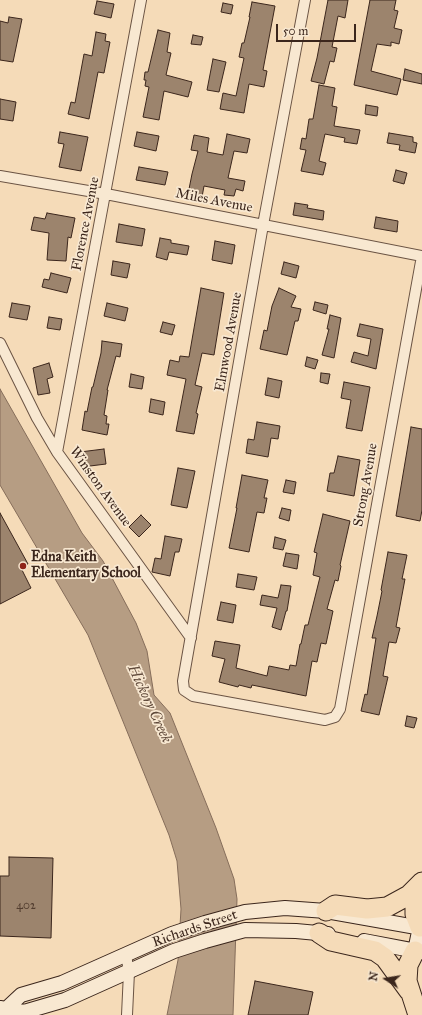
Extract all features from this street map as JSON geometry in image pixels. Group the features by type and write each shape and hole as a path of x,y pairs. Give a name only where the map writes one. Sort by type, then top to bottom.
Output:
{"highway":[{"path":"326,911 335,905 367,909 387,907 409,895 422,882"},
{"path":"421,928 415,914 415,907 422,894"},
{"path":"319,933 331,941 375,951 385,958 409,991"},
{"path":"418,952 408,965 407,981 418,1015"}],"street":[{"name":"Florence Avenue","path":"57,452 141,0"},
{"name":"Elmwood Avenue","path":"184,690 183,681 263,225 305,0"},
{"name":"Miles Avenue","path":"0,176 106,194 422,256"},
{"name":"Strong Avenue","path":"184,690 193,696 325,720 335,717 340,709 422,256"},
{"name":"Winston Avenue","path":"0,343 37,418 57,452 191,638"},
{"name":"Richards Street","path":"3,1008 21,995 62,983 172,934 205,922 245,912 285,908 326,911 421,928"},
{"path":"418,952 421,928"},
{"name":"Richards Street","path":"3,1008 24,1012 65,1000 174,951 245,930 319,933 418,952"},
{"path":"126,955 129,972 127,1015"}],"water":[{"name":"Hickory Creek","path":"0,389 82,533 103,561 136,623 147,651 154,695 170,713 216,828 234,879 237,899 233,1015 167,1015 178,960 181,909 177,861 169,835 88,635 0,485"}],"building":[{"path":"328,0 348,0 345,18 338,16 332,47 337,48 334,62 330,61 324,84 311,81"},
{"path":"370,0 396,0 394,10 398,11 394,28 402,30 399,44 391,42 391,46 377,44 371,71 401,79 397,95 354,85"},
{"path":"97,1 114,4 111,18 94,14"},
{"path":"252,2 275,6 263,70 267,71 264,87 249,84 244,113 220,109 223,93 236,96 244,58 239,57 242,43 244,43"},
{"path":"223,3 233,5 231,14 221,12"},
{"path":"9,17 22,19 13,62 0,60 0,21 8,23"},
{"path":"158,30 170,33 167,52 171,53 166,75 192,82 188,97 164,91 159,120 143,117 149,87 145,86 145,72 148,72"},
{"path":"96,32 106,34 105,41 110,42 104,73 98,72 89,119 68,114 71,102 75,103 84,54 92,56"},
{"path":"193,35 203,37 201,45 191,44"},
{"path":"213,59 226,62 219,92 207,90"},
{"path":"405,69 422,74 422,84 403,80"},
{"path":"319,85 335,88 332,106 337,107 334,126 360,130 357,144 344,142 345,138 325,134 319,161 326,163 323,175 301,171 306,150 300,149 302,138 306,139 309,119 313,119"},
{"path":"0,99 16,102 13,121 0,119"},
{"path":"366,105 378,107 377,116 365,114"},
{"path":"60,132 88,137 81,171 59,167 64,144 58,143"},
{"path":"137,132 159,136 156,151 134,146"},
{"path":"389,133 413,137 413,142 417,143 415,153 399,150 400,145 387,143"},
{"path":"227,134 250,139 247,153 234,151 228,178 245,181 243,191 236,189 234,196 224,195 225,190 204,186 202,197 188,194 198,151 191,150 194,135 209,138 207,152 223,155"},
{"path":"139,167 168,172 165,185 136,180"},
{"path":"396,170 407,173 404,184 393,181"},
{"path":"295,203 308,205 307,208 324,211 323,220 293,215"},
{"path":"47,213 75,218 71,238 68,237 66,261 47,260 49,233 31,230 34,217 45,219"},
{"path":"376,217 398,221 397,232 374,228"},
{"path":"119,224 145,229 142,246 116,242"},
{"path":"160,238 171,240 171,243 189,246 187,255 169,252 167,260 156,257"},
{"path":"215,241 235,245 232,264 212,260"},
{"path":"113,261 130,264 127,278 111,275"},
{"path":"284,262 299,266 296,278 281,274"},
{"path":"51,273 71,278 67,293 42,287 44,279 49,280"},
{"path":"201,288 224,293 214,355 202,353 195,385 202,387 196,413 198,414 194,434 176,431 186,379 167,375 170,360 179,362 180,356 189,357"},
{"path":"279,288 296,296 291,307 301,309 298,321 295,321 287,355 260,349 264,330 267,331 272,306"},
{"path":"315,302 328,305 326,314 313,310"},
{"path":"12,303 30,306 27,320 9,317"},
{"path":"107,303 128,308 125,321 104,316"},
{"path":"330,315 341,318 334,358 322,355 329,329 327,329"},
{"path":"49,317 62,319 60,330 47,328"},
{"path":"163,322 175,325 172,335 160,332"},
{"path":"360,324 383,329 376,369 351,362 354,352 368,356 371,339 357,336"},
{"path":"102,341 122,344 120,357 116,356 107,390 104,415 107,416 106,424 109,424 107,435 82,430 85,411 87,412 101,353"},
{"path":"307,357 318,360 315,369 305,366"},
{"path":"49,363 53,377 47,379 50,393 38,395 33,368"},
{"path":"321,373 330,374 328,384 320,382"},
{"path":"131,374 144,377 142,389 129,387"},
{"path":"268,378 282,381 279,398 265,395"},
{"path":"344,382 370,387 362,431 346,428 351,400 341,398"},
{"path":"151,399 165,402 163,415 149,412"},
{"path":"257,422 280,426 278,439 271,438 268,457 246,453 248,439 254,440"},
{"path":"411,427 422,429 422,510 420,521 396,516"},
{"path":"104,449 106,464 82,467 80,452"},
{"path":"338,456 360,460 354,496 327,491 330,473 334,473"},
{"path":"178,468 195,471 187,508 171,505"},
{"path":"242,475 268,480 264,498 267,498 264,513 257,512 249,552 229,548"},
{"path":"286,480 296,482 294,494 283,492"},
{"path":"282,508 291,510 289,521 279,518"},
{"path":"0,513 28,564 21,568 31,588 0,604"},
{"path":"323,514 350,521 338,581 335,580 327,609 333,611 326,644 321,643 317,662 312,661 306,696 252,685 251,688 239,685 238,687 219,682 225,659 212,656 215,641 240,645 236,668 267,676 269,666 289,670 290,665 296,666 305,625 308,625 320,577 313,575 317,553 314,552"},
{"path":"141,515 151,525 139,537 129,527"},
{"path":"165,536 182,539 179,552 175,552 170,576 152,572 155,558 161,559"},
{"path":"275,537 286,540 283,550 273,548"},
{"path":"388,552 407,555 402,579 405,579 396,627 400,628 396,643 389,642 383,676 388,677 379,715 361,711 365,694 367,695 376,638 372,638 382,591"},
{"path":"286,553 299,555 297,569 283,566"},
{"path":"238,574 257,577 254,590 236,587"},
{"path":"281,585 291,586 287,611 281,630 272,627 277,608 260,605 262,595 278,598"},
{"path":"221,602 236,605 233,623 217,620"},
{"path":"407,716 417,718 414,728 405,726"},
{"path":"9,857 53,858 51,938 0,936 0,876 9,876"},
{"path":"255,981 313,992 308,1015 248,1015"}],"place":[{"name":"Edna Keith Elementary School","path":"23,566"}]}
